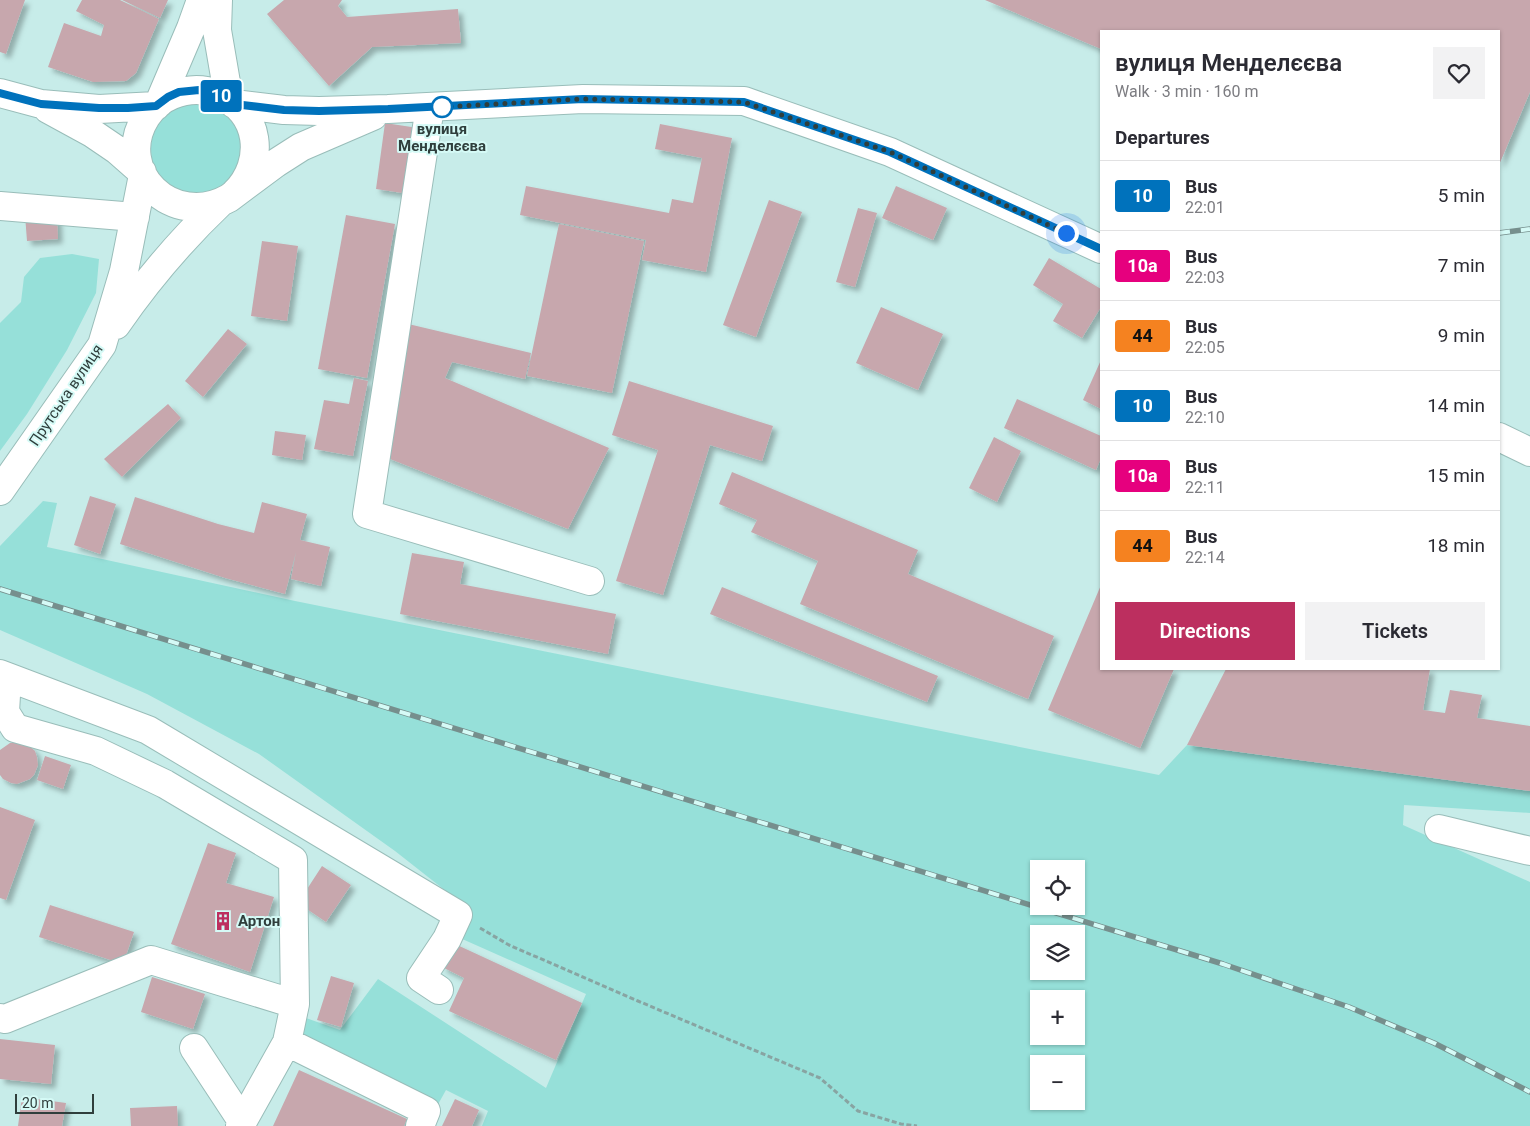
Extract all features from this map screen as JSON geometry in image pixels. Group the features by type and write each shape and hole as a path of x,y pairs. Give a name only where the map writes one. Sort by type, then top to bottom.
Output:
{"street":[{"path":"158,105 201,0"},
{"path":"102,345 165,260 191,230 244,184 251,172 255,156 253,134 249,122 232,102 217,30 218,0"},
{"path":"388,109 301,147 228,198 208,207 195,208 176,204 160,196 150,186 143,174 138,156 138,138 144,121 168,97 179,92 194,90 210,91 232,102 284,110 319,111 583,99 744,102 890,152 1100,249"},
{"path":"0,93 41,104 99,108 158,105"},
{"path":"41,104 92,133 117,150 143,174"},
{"path":"430,107 367,514 590,581"},
{"name":"Прутська вулиця","path":"1,490 102,345 124,270 143,174"},
{"path":"0,206 135,217"},
{"path":"1500,437 1530,452"},
{"path":"194,1048 241,1124 287,1042 295,1004 293,860 166,784 96,751 15,728 5,712 4,676 148,730 458,915 447,939 421,978 439,990"},
{"path":"1439,829 1530,851"},
{"path":"0,1018 5,1019 151,960 295,1004"},
{"path":"287,1042 426,1112 420,1126"}],"path":[{"path":"458,915 510,945 820,1078 858,1111 901,1124 918,1126"}],"shaded area":[{"path":"196,104 213,107 228,117 238,132 241,149 238,166 228,181 213,191 196,194 179,191 164,181 154,166 151,149 154,132 164,117 179,107"},
{"path":"72,254 99,259 96,293 67,350 27,414 0,451 0,323 21,302 24,277 40,258"},
{"path":"43,501 57,503 47,547 295,601 1159,775 1187,745 1530,791 1530,813 1404,805 1403,825 1530,882 1530,1126 482,1126 488,1111 446,1090 436,1108 293,1042 306,1018 340,1030 378,979 546,1088 586,994 460,938 465,906 395,851 259,754 147,694 0,630 0,546"}],"building":[{"path":"0,0 25,0 6,54 0,52"},
{"path":"82,0 120,0 159,19 136,73 126,81 93,82 48,67 64,23 101,36 104,25 76,11"},
{"path":"122,0 168,0 160,18"},
{"path":"284,0 342,0 338,6 347,17 458,9 461,43 372,47 329,86 267,14"},
{"path":"985,0 1530,0 1530,92 1500,163 1500,30 1100,30 1100,49"},
{"path":"385,123 418,128 409,194 376,189"},
{"path":"660,124 732,138 706,272 642,260 646,240 520,215 526,186 669,213 672,199 693,203 702,158 655,149"},
{"path":"896,186 947,208 933,240 882,218"},
{"path":"769,200 802,212 756,337 723,325"},
{"path":"858,208 877,213 855,287 836,282"},
{"path":"57,214 58,239 27,241 25,215"},
{"path":"346,215 395,224 367,378 318,369"},
{"path":"559,224 644,241 612,393 527,376"},
{"path":"262,241 298,246 287,321 251,316"},
{"path":"1049,258 1100,288 1100,309 1082,338 1053,321 1063,304 1033,285"},
{"path":"881,307 943,334 918,390 856,363"},
{"path":"404,323 531,353 525,379 452,362 445,378 609,448 568,529 385,457 407,350 398,348"},
{"path":"228,329 247,344 203,397 185,381"},
{"path":"1100,362 1100,408 1083,400"},
{"path":"354,378 368,381 353,456 314,449 324,400 349,404"},
{"path":"629,381 773,426 762,461 710,445 663,595 616,581 658,450 612,435"},
{"path":"1017,399 1100,436 1100,460 1096,470 1004,428"},
{"path":"168,404 181,418 122,477 104,459"},
{"path":"275,431 306,435 302,460 272,455"},
{"path":"994,437 1021,451 997,502 969,488"},
{"path":"732,472 918,550 908,574 1054,636 1028,699 800,604 818,561 751,532 757,520 719,504"},
{"path":"90,496 116,504 100,554 74,545"},
{"path":"135,497 218,524 254,533 262,502 307,514 300,540 330,547 321,586 291,579 296,552 285,594 225,578 120,544"},
{"path":"412,553 464,562 460,584 616,614 608,654 400,614"},
{"path":"722,587 938,676 927,702 710,614"},
{"path":"1100,587 1100,670 1174,670 1140,748 1048,710"},
{"path":"1225,670 1430,670 1423,710 1445,713 1450,690 1482,695 1477,718 1530,726 1530,791 1187,745"},
{"path":"10,743 26,743 35,751 38,765 30,779 17,784 3,779 0,775 0,750"},
{"path":"45,756 71,765 63,789 37,780"},
{"path":"0,807 35,820 6,900 0,898"},
{"name":"Артон","path":"208,843 236,853 226,883 274,897 250,972 171,944"},
{"path":"322,866 351,885 326,922 298,903"},
{"path":"50,905 134,932 123,964 39,937"},
{"path":"455,944 582,1003 556,1060 449,1011 464,978 442,967"},
{"path":"331,976 354,983 341,1027 317,1020"},
{"path":"152,977 205,994 193,1029 141,1012"},
{"path":"0,1039 55,1045 51,1084 0,1079"},
{"path":"299,1070 407,1119 404,1126 273,1126"},
{"path":"22,1097 66,1103 62,1126 18,1126"},
{"path":"455,1099 479,1110 472,1126 442,1126"},
{"path":"177,1106 178,1126 131,1126 130,1108"}],"railway":[{"path":"1500,233 1530,229"},
{"path":"0,589 1223,964 1349,1007 1434,1043 1530,1092"}],"bus line":[{"name":"10","path":"0,93 41,104 128,108 156,106 179,92 199,90 221,95 234,104 284,110 319,111 583,99 744,102 890,152 1100,249"}],"place":[{"name":"вулиця Менделєєва","path":"442,107"},
{"name":"Артон","path":"223,921"}],"route":[{"path":"442,107 583,99 744,102 890,152 1066,233"}]}
